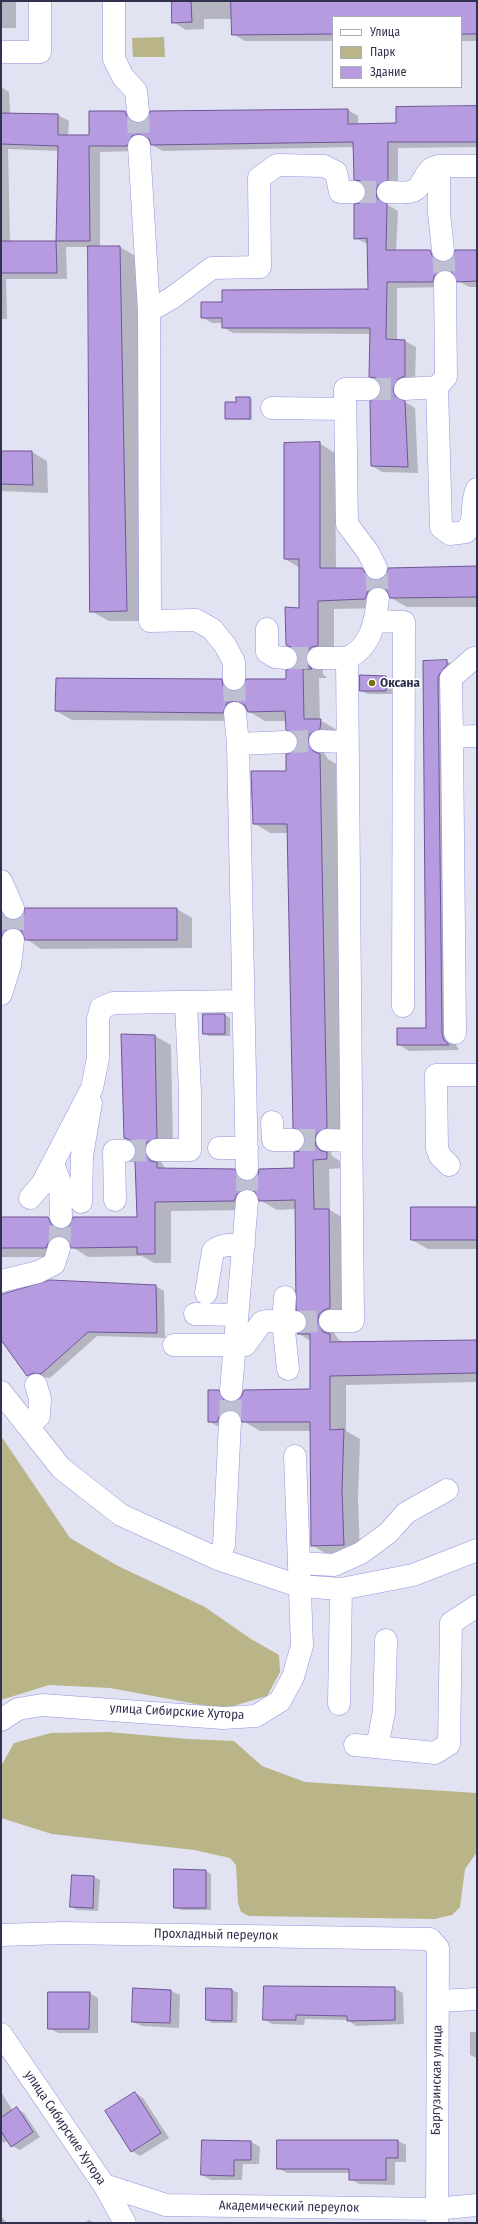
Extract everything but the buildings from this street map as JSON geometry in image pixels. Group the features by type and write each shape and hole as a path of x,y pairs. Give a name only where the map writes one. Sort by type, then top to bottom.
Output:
{"street":[{"path":"1,52 40,52 40,1"},
{"path":"114,1 114,59 123,77 136,91 138,111"},
{"path":"139,146 150,311 150,620 196,620 212,629 225,645 234,662 234,679"},
{"path":"150,311 172,298 212,268 260,267 259,178 267,170 277,166 324,166 336,172 340,192 354,192"},
{"path":"439,166 439,213 443,250"},
{"path":"388,192 405,193 414,190 423,182 426,172 433,167 477,166"},
{"path":"445,282 446,377 437,387 441,527 450,534 466,532 473,523 474,495 477,490"},
{"path":"404,389 437,387"},
{"path":"369,389 345,390 347,524 368,552 376,568"},
{"path":"272,408 345,409"},
{"path":"318,658 347,658 356,654 372,632 378,599"},
{"path":"374,621 404,622 403,1006"},
{"path":"267,629 266,652 275,657 286,658"},
{"path":"330,1321 353,1321 346,742 347,658"},
{"path":"455,1033 451,678 474,658 477,658"},
{"path":"235,713 238,744 247,1170"},
{"path":"452,737 477,736"},
{"path":"320,741 346,742"},
{"path":"238,744 286,742"},
{"path":"1,881 12,908"},
{"path":"1,994 10,965 13,940"},
{"path":"81,1202 82,1156 98,1058 98,1020 102,1008 113,1004 244,1001"},
{"path":"157,1150 190,1150 190,1093 186,1002"},
{"path":"449,1165 440,1156 436,1148 436,1075 477,1075"},
{"path":"30,1198 42,1184 92,1088"},
{"path":"272,1122 273,1140 293,1140"},
{"path":"327,1140 351,1141"},
{"path":"219,1148 247,1148"},
{"path":"115,1200 114,1151 124,1151"},
{"path":"53,1164 60,1182 61,1217"},
{"path":"231,1390 233,1346 244,1246 247,1201"},
{"path":"206,1293 213,1251 224,1245 244,1246"},
{"path":"1,1281 38,1272 54,1264 59,1248"},
{"path":"285,1297 289,1322 288,1369"},
{"path":"195,1314 237,1315"},
{"path":"174,1345 245,1345 262,1322 289,1322"},
{"path":"28,1426 39,1416 40,1399 36,1384"},
{"path":"1,1392 61,1468 121,1515 218,1560 299,1586 341,1589 413,1575 477,1550"},
{"path":"218,1560 224,1545 230,1422"},
{"name":"улица Сибирские Хутора","path":"1,1720 18,1709 42,1705 223,1718 256,1716 280,1701 293,1677 302,1646 295,1456"},
{"path":"298,1563 334,1565 361,1553 388,1533 406,1513 447,1490"},
{"path":"339,1704 341,1589"},
{"path":"355,1744 436,1754 449,1744 451,1623 477,1606"},
{"path":"377,1747 384,1712 386,1640"},
{"name":"Прохладный переулок","path":"1,1935 63,1933 430,1939"},
{"name":"Баргузинская улица","path":"430,1939 438,1948 436,2216"},
{"path":"438,2001 477,1999"},
{"name":"улица Сибирские Хутора","path":"1,2034 104,2185 125,2223"},
{"name":"Академический переулок","path":"104,2185 166,2205 436,2216 477,2205"}],"green space":[{"path":"164,37 165,57 133,57 132,38"},
{"path":"1,1436 70,1538 118,1566 205,1607 251,1639 279,1655 280,1672 267,1696 223,1709 110,1688 49,1685 1,1700"},
{"path":"108,1732 188,1739 234,1741 262,1766 305,1782 477,1793 477,1852 465,1869 460,1907 452,1915 435,1919 249,1916 241,1912 238,1903 236,1865 230,1858 194,1850 52,1834 1,1818 1,1766 14,1743 51,1733"}],"tunnel":[{"path":"138,111 139,146"},
{"path":"354,192 388,192"},
{"path":"443,250 445,282"},
{"path":"369,389 405,389"},
{"path":"376,568 378,599"},
{"path":"286,658 318,658"},
{"path":"234,679 235,713"},
{"path":"286,742 320,741"},
{"path":"13,908 13,940"},
{"path":"293,1140 327,1140"},
{"path":"124,1151 157,1150"},
{"path":"247,1169 247,1201"},
{"path":"59,1248 61,1217"},
{"path":"295,1322 330,1321"},
{"path":"230,1422 231,1390"}],"place":[{"name":"Оксана","path":"372,683"}]}
